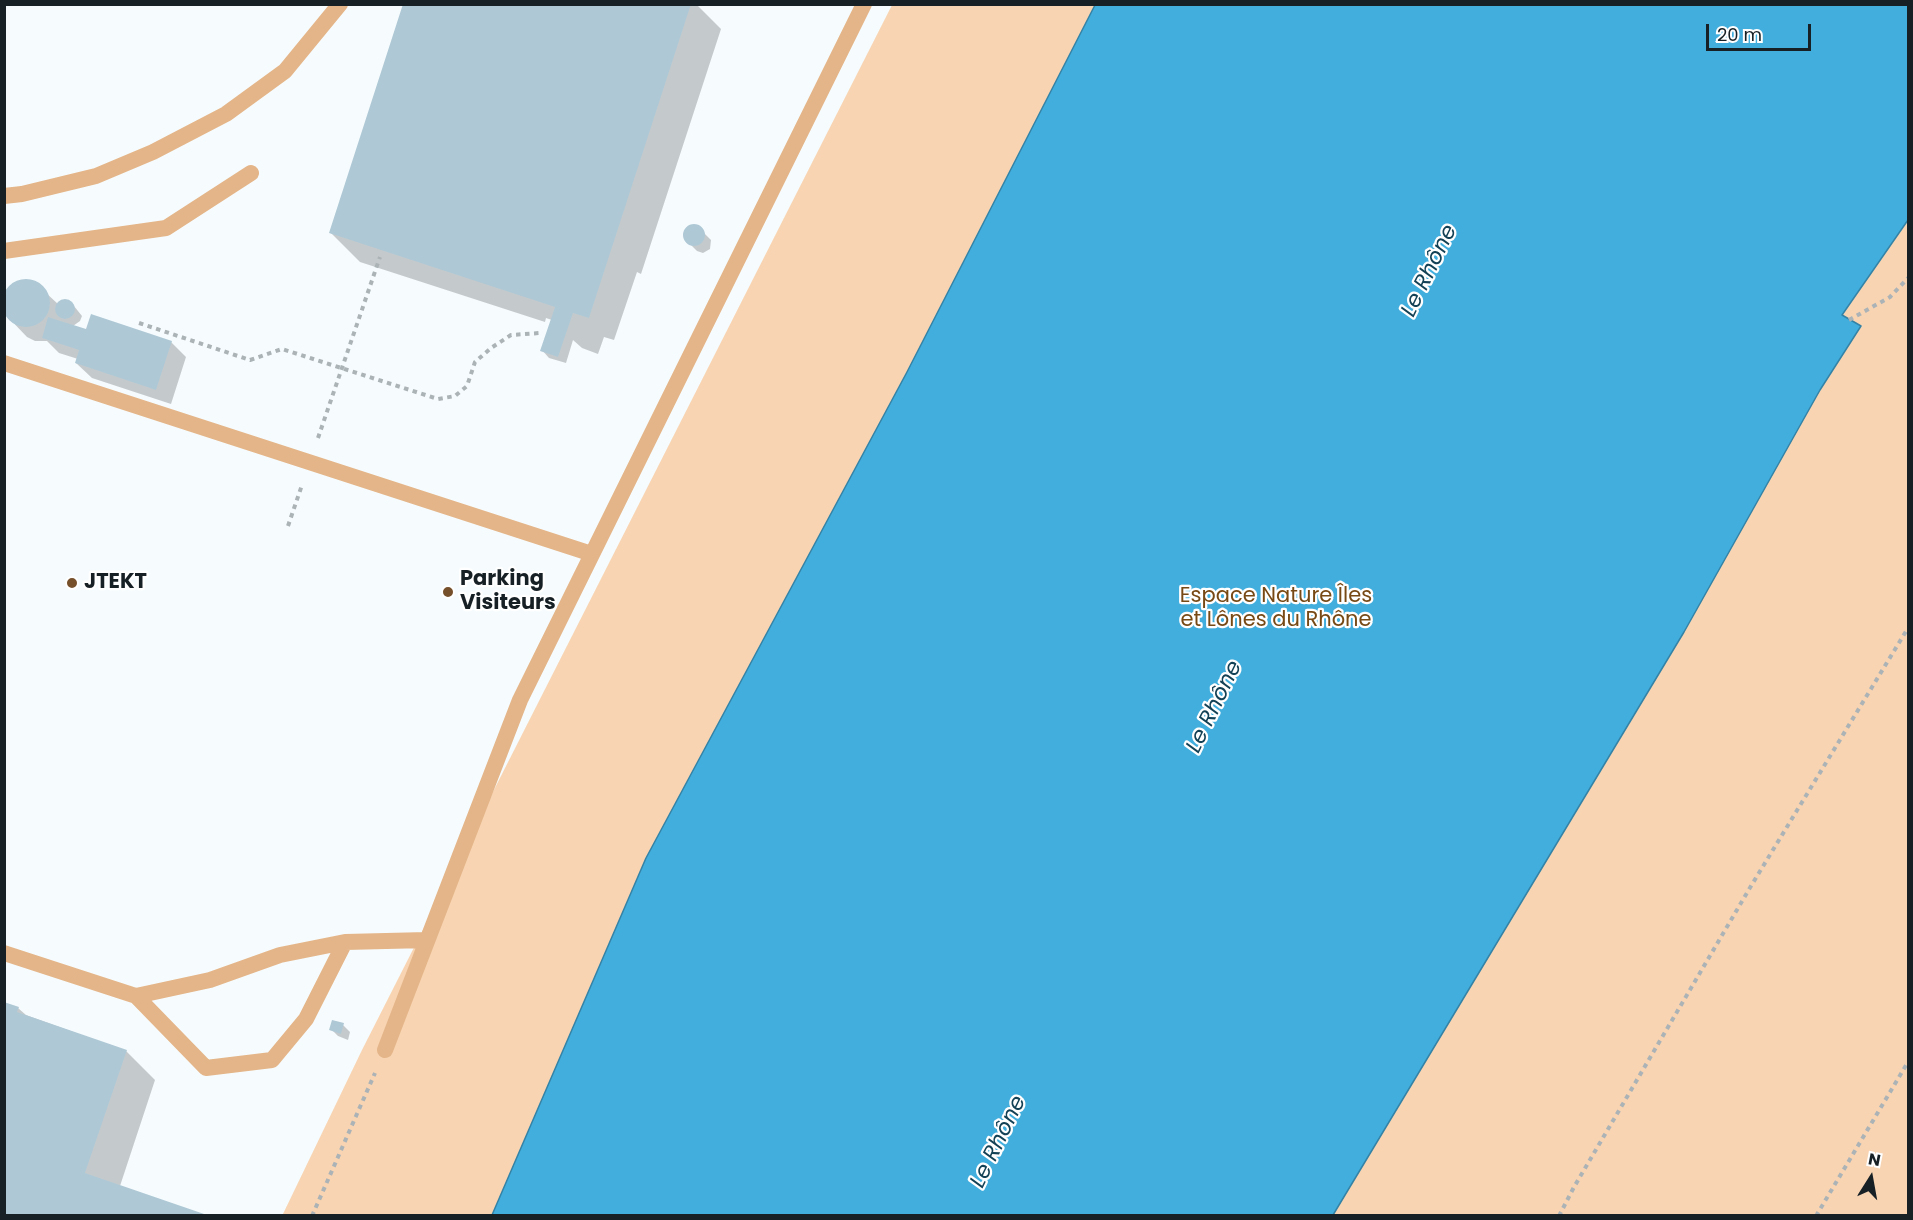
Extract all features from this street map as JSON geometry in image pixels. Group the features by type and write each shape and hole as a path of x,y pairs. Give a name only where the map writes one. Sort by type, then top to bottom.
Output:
{"lane":[{"path":"4,196 22,194 96,176 153,152 226,114 285,71 340,4"},
{"path":"385,1050 520,700 864,4"},
{"path":"4,251 166,228 252,173"},
{"path":"4,363 592,554"},
{"path":"136,996 210,980 280,955 345,942 427,940"},
{"path":"4,953 136,996 206,1068 272,1060 306,1018 345,942"}],"path":[{"path":"288,526 380,258"},
{"path":"1849,320 1890,297 1908,278"},
{"path":"139,323 250,360 282,349 438,399 455,396 466,386 475,362 511,335 540,333"},
{"path":"1559,1215 1751,886 1908,628"},
{"path":"312,1215 385,1050"},
{"path":"1816,1215 1908,1062"}],"green space":[{"name":"Espace Nature Îles et Lônes du Rhône","path":"892,5 1908,5 1908,1215 282,1216 362,1050"}],"water":[{"name":"Espace Nature Îles et Lônes du Rhône","path":"1095,5 1908,5 1908,220 1842,315 1861,326 1820,390 1684,632 1333,1215 492,1215 646,858 907,372"}],"building":[{"path":"403,4 691,4 589,318 573,313 558,357 540,351 555,307 329,233"},
{"path":"694,224 702,227 705,235 702,243 694,246 686,243 683,235 686,227"},
{"path":"21,279 31,279 43,286 50,298 50,308 43,320 31,327 21,327 6,316 2,308 2,298 13,283"},
{"path":"65,299 72,302 75,309 72,316 65,319 58,316 55,309 58,302"},
{"path":"91,314 172,341 156,390 75,363 79,350 42,338 48,317 86,329"},
{"path":"4,1002 19,1007 17,1012 127,1050 85,1173 207,1215 4,1215"},
{"path":"332,1020 344,1023 341,1034 329,1030"}],"place":[{"name":"JTEKT","path":"72,583"},
{"name":"Parking Visiteurs","path":"448,592"}],"water label":[{"name":"Le Rhône","path":"1430,271"},
{"name":"Le Rhône","path":"1215,707"},
{"name":"Le Rhône","path":"999,1142"}]}
